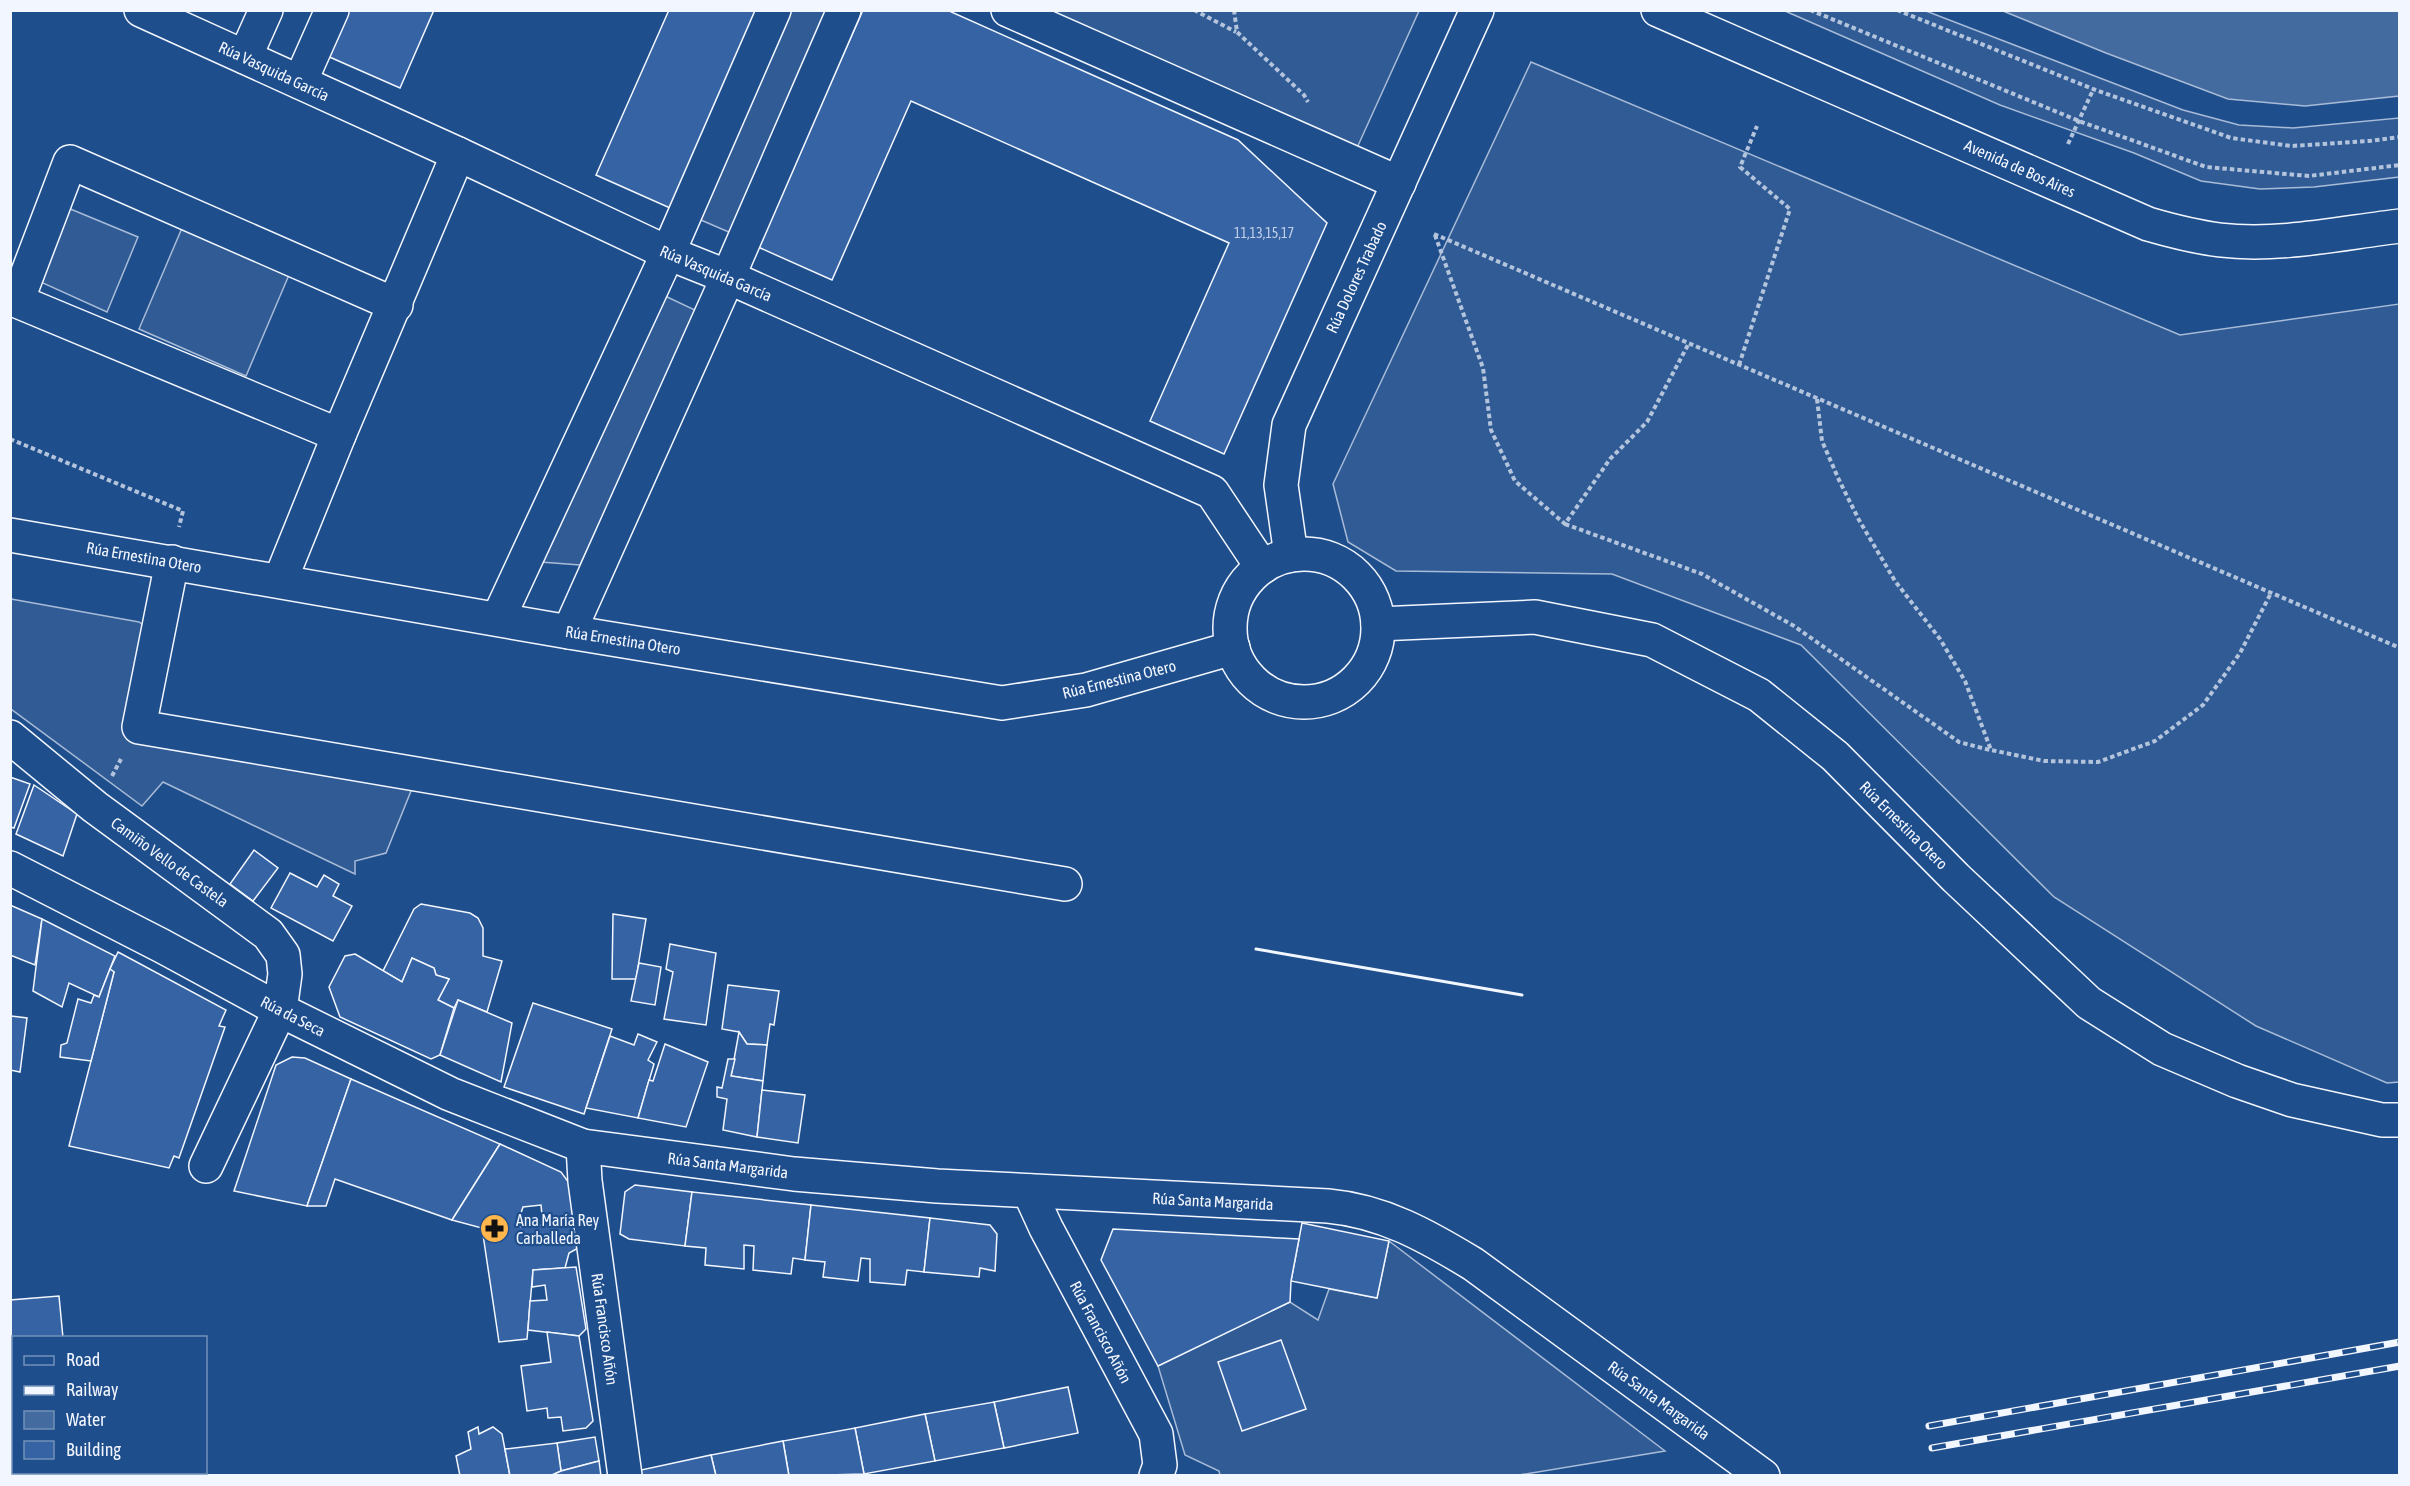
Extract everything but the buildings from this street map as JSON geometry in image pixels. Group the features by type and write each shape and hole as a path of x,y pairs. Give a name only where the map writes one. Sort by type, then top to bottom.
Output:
{"street":[{"name":"Rúa Vasquida García","path":"141,10 458,154 668,253 728,277 1212,492 1277,561"},
{"path":"245,57 266,10"},
{"path":"300,82 332,10"},
{"path":"498,619 668,253 774,10"},
{"path":"568,632 728,277 844,10"},
{"path":"1008,10 1399,183"},
{"name":"Rúa Dolores Trabado","path":"1277,561 1281,485 1289,425 1477,10"},
{"name":"Avenida de Bos Aires","path":"1658,10 2148,224 2221,240 2256,242 2400,226"},
{"path":"280,581 458,154"},
{"path":"339,435 17,301 70,162 396,305"},
{"name":"Rúa Ernestina Otero","path":"10,535 568,632 1002,703 1086,690 1233,648"},
{"path":"1316,555 1340,563 1359,578 1372,599 1378,624 1375,648 1366,670 1349,687 1328,699 1304,703 1281,699 1259,688 1242,670 1233,648 1229,625 1234,602 1246,582 1277,561 1316,555"},
{"path":"172,562 140,727 1065,884"},
{"name":"Rúa Ernestina Otero","path":"1378,624 1535,617 1652,640 1759,695 1836,756 1956,879 2089,1003 2162,1049 2237,1081 2292,1100 2382,1120 2400,1120"},
{"name":"Camiño Vello de Castela","path":"10,737 95,807 267,934 283,955 285,974 280,1010 206,1167"},
{"name":"Rúa da Seca","path":"10,868 280,1010 450,1094 583,1146"},
{"name":"Rúa Santa Margarida","path":"583,1146 794,1174 1029,1191 1350,1208 1401,1224 1473,1264 1763,1476"},
{"name":"Rúa Francisco Añón","path":"583,1146 586,1193 625,1476"},
{"name":"Rúa Francisco Añón","path":"1029,1191 1046,1228 1156,1434 1160,1466 1156,1476"}],"path":[{"path":"1194,10 1237,32 1304,95 1310,105"},
{"path":"1234,10 1237,32"},
{"path":"1810,10 2079,121 2206,167 2309,176 2400,165"},
{"path":"1897,10 2093,89 2231,138 2290,146 2400,137"},
{"path":"2068,144 2093,89"},
{"path":"1739,365 1790,209 1740,167 1757,126"},
{"path":"2271,593 2240,653 2203,705 2155,741 2098,762 2044,761 1959,742 1794,626 1702,574 1565,524 1515,481 1491,430 1483,368 1434,234 2400,648"},
{"path":"1565,524 1610,459 1647,422 1689,343"},
{"path":"1817,398 1822,441 1839,480 1859,520 1895,581 1940,639 1960,673 1991,750"},
{"path":"10,439 183,511 172,562"},
{"path":"95,807 140,727"}],"shaded area":[{"path":"785,11 829,11 731,233 694,217"},
{"path":"1044,11 1419,11 1356,150"},
{"path":"1785,11 1926,11 2183,110 2239,125 2293,128 2399,118 2399,177 2314,187 2260,189 2201,181 2134,153 2000,105"},
{"path":"1531,62 2180,335 2399,304 2399,1082 2387,1083 2256,1026 2054,897 1801,645 1612,574 1396,571 1348,542 1333,484"},
{"path":"68,208 138,237 107,312 34,279"},
{"path":"182,228 289,275 246,376 139,329"},
{"path":"663,295 697,311 580,565 541,562"},
{"path":"11,599 139,622 147,628 128,736 413,786 386,853 355,861 355,874 163,782 142,806 11,709"},
{"path":"1389,1241 1665,1451 1519,1475 1220,1475 1219,1471 1185,1455 1158,1366 1290,1302 1318,1320 1329,1289 1377,1298"}],"water":[{"path":"2003,11 2399,11 2399,96 2305,106 2228,99"}],"railway":[{"path":"1929,1426 2400,1342"},
{"path":"1932,1448 2400,1366"}],"wall":[{"path":"1256,949 1522,995"}],"place":[{"name":"Ana María Rey Carballeda","path":"495,1229"}]}
